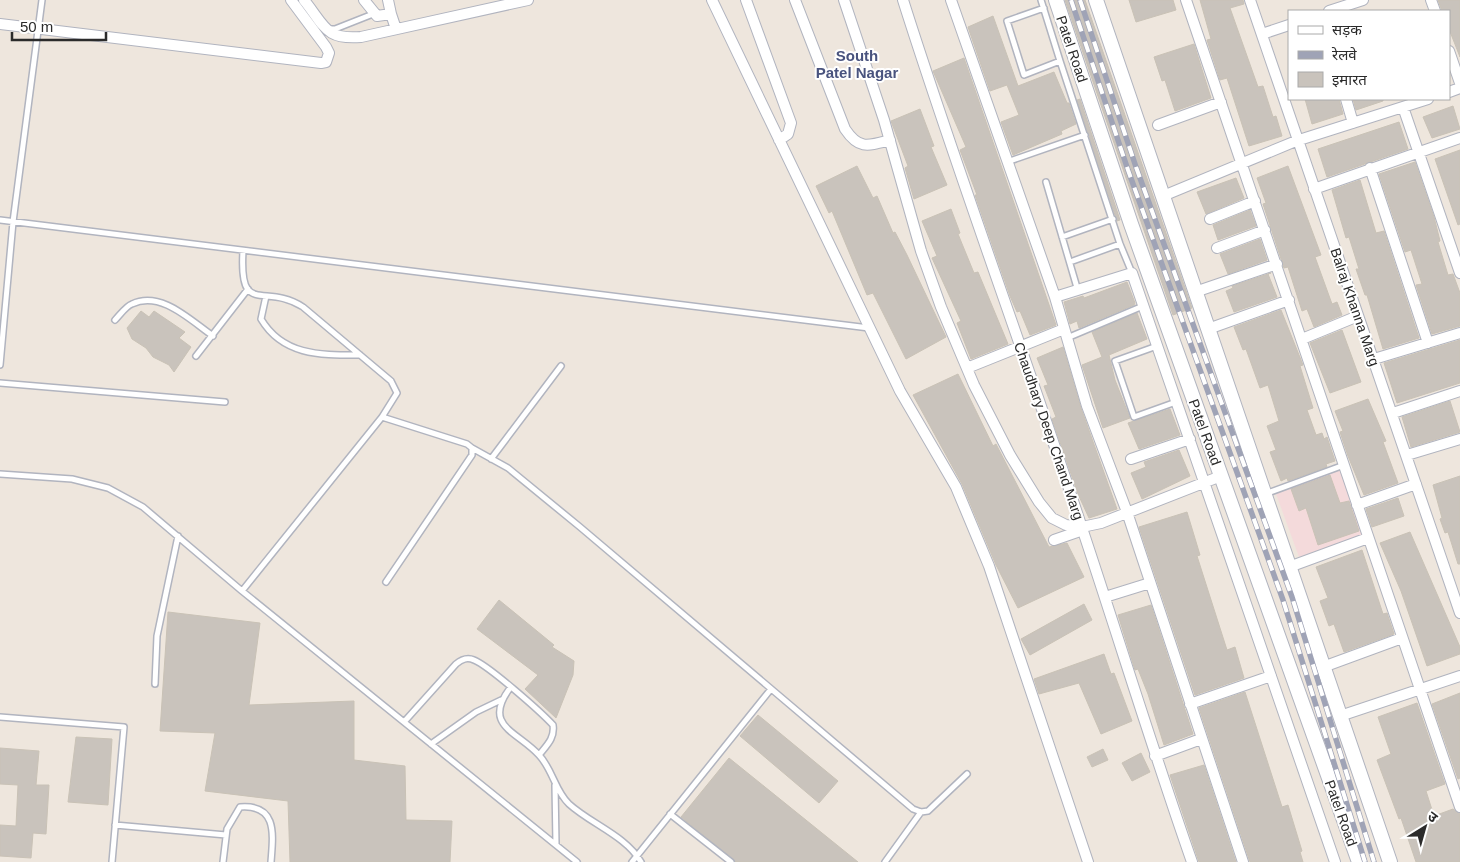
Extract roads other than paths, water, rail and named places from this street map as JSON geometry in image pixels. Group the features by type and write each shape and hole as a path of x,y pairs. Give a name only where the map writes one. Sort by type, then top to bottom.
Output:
{"main road":[{"name":"Patel Road","path":"1056,0 1131,224 1359,862"},
{"path":"1096,0 1390,862"}],"street":[{"path":"0,24 321,63 326,62 329,53 326,47 290,0"},
{"path":"304,0 327,29 335,36 343,38 361,37 528,0"},
{"path":"364,0 373,14 379,16 391,14"},
{"path":"388,0 396,29"},
{"path":"712,0 900,391 956,487 990,566 1088,862"},
{"path":"746,0 791,123 788,134 779,140"},
{"path":"794,0 848,134 861,145 871,145 890,140"},
{"path":"844,0 890,140 902,191 920,252 941,308 967,368 1010,455 1039,502 1052,518 1066,526 1083,528"},
{"name":"Chaudhary Deep Chand Marg","path":"903,0 1019,347 1083,528 1155,756 1192,862"},
{"path":"951,0 1055,297 1087,406 1127,512 1243,862"},
{"path":"1186,0 1460,807"},
{"name":"Balraj Khanna Marg","path":"1250,0 1284,85 1296,141 1393,413 1460,613"},
{"path":"1332,10 1363,0"},
{"path":"1262,34 1288,24"},
{"path":"1450,54 1460,83"},
{"path":"1346,100 1353,122"},
{"path":"1163,196 1296,141 1425,100"},
{"path":"1158,125 1221,102"},
{"path":"1403,107 1460,273"},
{"path":"1314,189 1418,151 1460,138"},
{"path":"1370,168 1428,343"},
{"path":"1210,219 1255,201"},
{"path":"1217,248 1265,230"},
{"path":"1195,292 1276,264"},
{"path":"1055,297 1132,273 1335,862"},
{"path":"1208,329 1289,300"},
{"path":"1302,339 1358,316"},
{"path":"1374,359 1460,333"},
{"path":"967,368 1019,347 1065,334"},
{"path":"1393,413 1460,391"},
{"path":"1131,459 1190,439"},
{"path":"1407,455 1460,439"},
{"path":"1054,540 1221,476"},
{"path":"1357,505 1416,484"},
{"path":"1290,567 1368,538"},
{"path":"1105,597 1150,583"},
{"path":"1323,667 1402,638"},
{"path":"1190,704 1271,676"},
{"path":"1340,716 1460,676"},
{"path":"1155,756 1202,739"}],"lane":[{"path":"0,365 13,222 42,0"},
{"path":"1041,0 1120,244 1132,273"},
{"path":"1044,8 1007,21 1024,75 1060,61"},
{"path":"327,29 335,29 373,14"},
{"path":"1007,162 1085,135"},
{"path":"1046,182 1078,291"},
{"path":"0,220 869,328"},
{"path":"1062,237 1113,220"},
{"path":"1070,262 1120,244"},
{"path":"242,591 382,417 397,393 396,387 360,355 291,299 266,296 248,289 242,276 243,251"},
{"path":"196,356 248,289"},
{"path":"266,296 261,319 269,332 300,350 317,355 360,355"},
{"path":"115,320 132,304 147,301 167,304 213,336"},
{"path":"1065,334 1144,306"},
{"path":"1158,346 1115,361 1134,417 1177,402"},
{"path":"491,459 561,366"},
{"path":"0,383 225,402"},
{"path":"382,417 467,444 508,468 913,809 920,812 928,811 967,774"},
{"path":"386,582 472,454 472,448"},
{"path":"1264,494 1344,465"},
{"path":"0,474 72,479 108,488 143,507 242,591 578,862"},
{"path":"155,684 157,636 178,536"},
{"path":"404,722 462,659 475,660 553,725 554,733 552,739 539,755"},
{"path":"510,688 501,700 498,710 499,717 504,726 539,755 560,794 570,805 637,855 641,862"},
{"path":"632,862 771,689"},
{"path":"431,744 476,712 501,700"},
{"path":"0,717 124,726 112,862"},
{"path":"555,782 556,844"},
{"path":"223,862 227,828 240,807 251,806 261,810 269,817 272,826 271,862"},
{"path":"885,862 920,812"},
{"path":"670,814 731,862"},
{"path":"115,826 226,834"}],"railway":[{"path":"1071,0 1128,170 1283,600 1365,862"},
{"path":"1080,0 1136,167 1292,597 1374,862"}],"district":[{"name":"South Patel Nagar","path":"857,64"}]}
